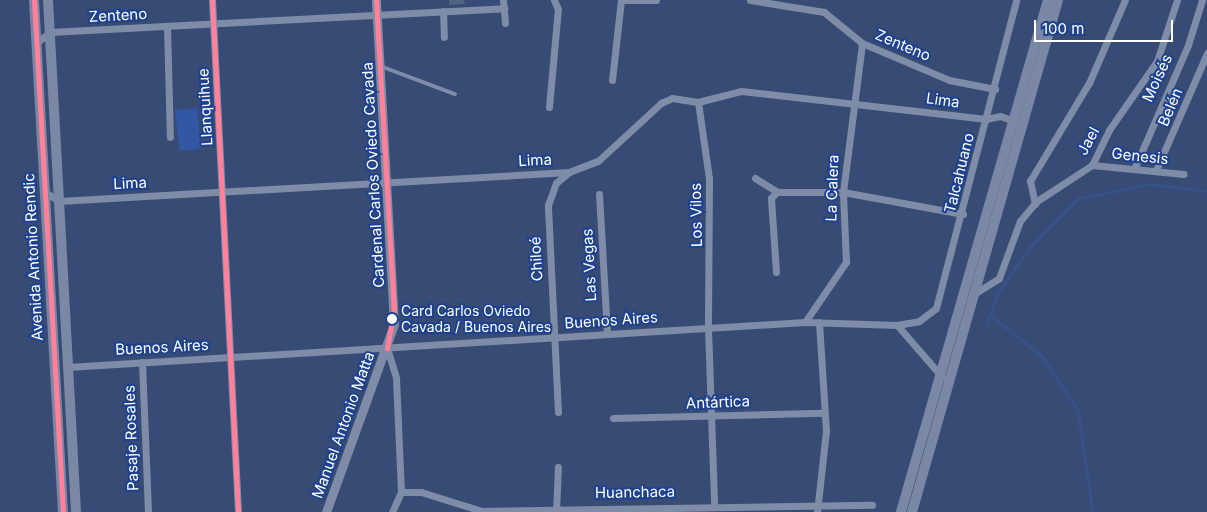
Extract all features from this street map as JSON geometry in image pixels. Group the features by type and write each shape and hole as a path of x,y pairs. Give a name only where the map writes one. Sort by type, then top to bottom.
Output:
{"main road":[{"name":"Avenida Antonio Rendic","path":"34,0 63,512"},
{"name":"Avenida Antonio Rendic","path":"48,0 76,512"},
{"path":"912,512 977,292 1048,0"},
{"path":"901,512 1018,122 1058,0"}],"street":[{"name":"Llanquihue","path":"212,0 233,357 238,512"},
{"name":"Cardenal Carlos Oviedo Cavada","path":"376,0 394,309 387,348"},
{"path":"549,107 558,9 554,0"},
{"path":"612,80 622,0 656,0"},
{"name":"Zenteno","path":"750,0 786,2 824,12 862,43 950,80 995,90"},
{"name":"Talcahuano","path":"897,325 919,321 936,308 963,214 1016,0"},
{"path":"1034,204 1030,181 1089,82 1125,0"},
{"name":"Jael","path":"977,292 999,278 1020,221 1034,204 1092,165 1109,130 1158,61 1177,0"},
{"name":"Moisés","path":"1135,167 1188,46 1202,0"},
{"path":"503,4 505,23"},
{"name":"Zenteno","path":"50,32 377,16 503,4"},
{"path":"443,11 444,37"},
{"path":"167,26 170,136"},
{"path":"36,43 50,32"},
{"name":"La Calera","path":"805,322 846,262 843,192 852,101 862,43"},
{"name":"Belén","path":"1156,170 1207,53"},
{"name":"Lima","path":"59,201 569,172 598,161 661,103 672,98 698,102 741,91 852,101 986,119 1000,116 1018,122"},
{"name":"Los Vilos","path":"698,102 709,178 708,328 714,504"},
{"path":"991,106 1000,116"},
{"name":"Genesis","path":"1092,165 1135,167 1184,174"},
{"name":"Chiloé","path":"558,412 548,205 556,183 569,172"},
{"path":"755,178 777,192 843,192 963,214"},
{"path":"45,192 59,201"},
{"path":"776,272 771,198 777,192"},
{"name":"Las Vegas","path":"599,194 607,334"},
{"name":"Buenos Aires","path":"68,367 805,322 897,325"},
{"path":"817,512 820,502 824,413 819,322"},
{"path":"897,325 941,377 952,381"},
{"path":"387,348 396,378 401,492 390,511"},
{"name":"Manuel Antonio Matta","path":"326,512 376,367 387,348"},
{"name":"Pasaje Rosales","path":"142,362 148,512"},
{"name":"Antártica","path":"613,418 824,413"},
{"path":"556,510 558,467"},
{"name":"Huanchaca","path":"401,492 421,492 473,511 820,502 872,504"}],"lane":[{"path":"380,66 455,94"}],"shaded area":[{"path":"197,108 201,149 179,151 175,110"}],"building":[{"path":"449,0 464,0 465,4 449,5"}],"waterway":[{"path":"986,326 997,294 1030,247 1077,199 1149,184 1207,191"},
{"path":"990,315 1042,356 1078,410 1093,512"}],"transit line":[{"path":"34,0 63,512"},
{"path":"212,0 238,512"},
{"path":"376,0 394,309 387,348"}],"place":[{"name":"Card Carlos Oviedo Cavada / Buenos Aires","path":"392,319"}]}
